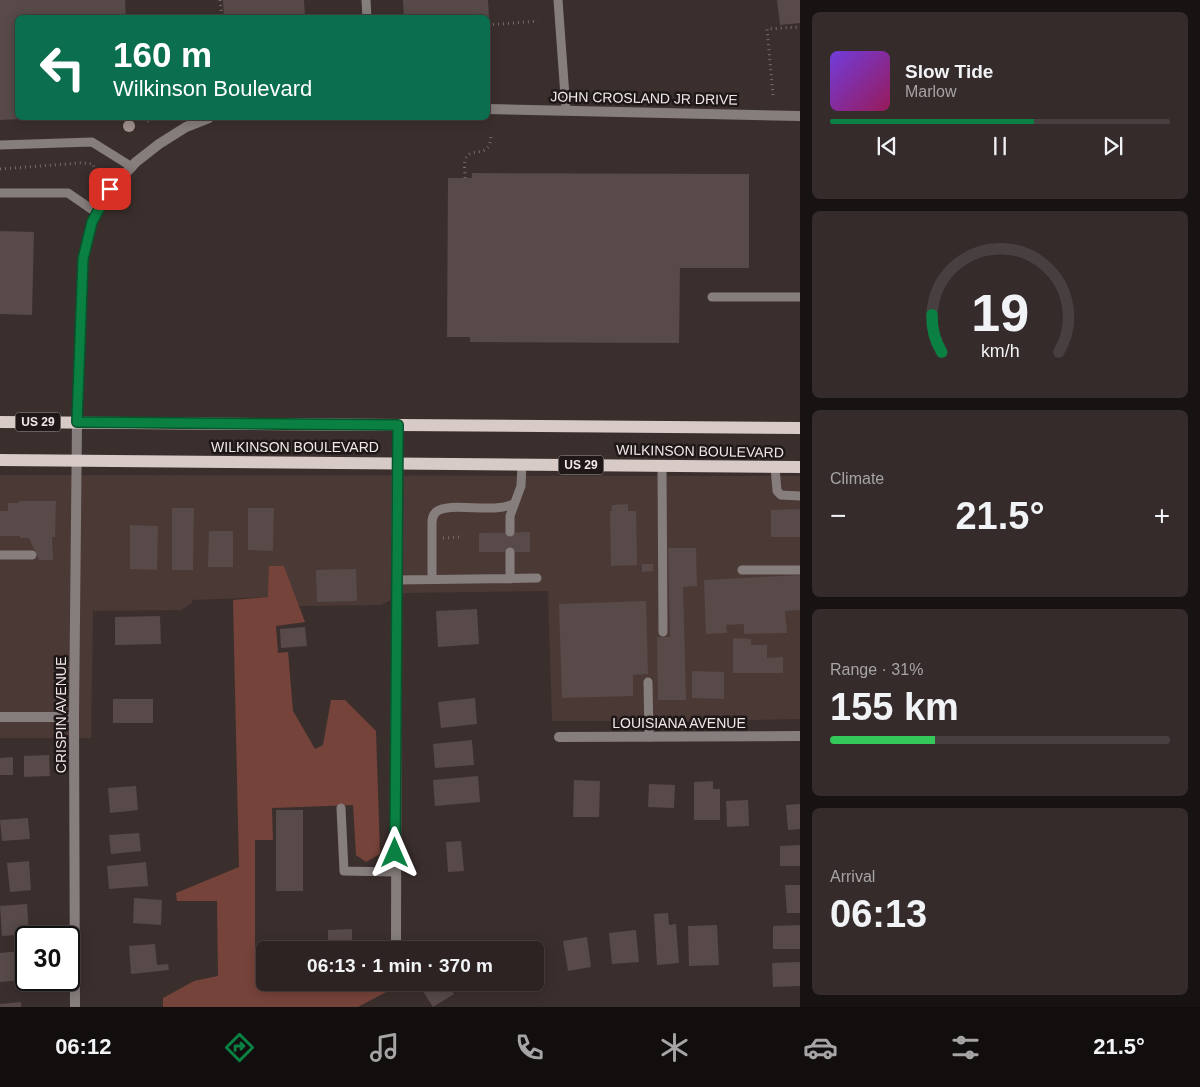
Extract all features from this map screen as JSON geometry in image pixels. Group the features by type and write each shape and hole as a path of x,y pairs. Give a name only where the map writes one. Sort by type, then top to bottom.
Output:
{"main road":[{"name":"WILKINSON BOULEVARD","path":"0,422 800,428"},
{"name":"WILKINSON BOULEVARD","path":"0,460 800,467"}],"street":[{"name":"JOHN CROSLAND JR DRIVE","path":"490,109 800,116"},
{"path":"77,422 83,259 92,222 110,189 132,166 159,144 186,127 204,120"},
{"name":"CRISPIN AVENUE","path":"75,1007 74,717 77,422"},
{"path":"396,941 398,425"},
{"path":"0,717 74,717"},
{"name":"LOUISIANA AVENUE","path":"559,738 800,736"}],"lane":[{"path":"366,0 367,15"},
{"path":"558,0 566,110"},
{"path":"0,145 92,142 132,166"},
{"path":"0,193 68,193 98,212"},
{"path":"712,297 800,297"},
{"path":"510,532 510,516 518,497 522,464"},
{"path":"662,466 663,632"},
{"path":"775,467 777,491 781,495 800,496"},
{"path":"432,579 432,517 436,512 448,508 500,508 514,504"},
{"path":"510,552 510,579"},
{"path":"0,555 32,555"},
{"path":"742,570 800,570"},
{"path":"396,580 537,578"},
{"path":"648,682 649,737"},
{"path":"341,808 344,871 395,872"}],"path":[{"path":"220,0 222,15"},
{"path":"490,25 538,21"},
{"path":"773,95 767,29 800,27"},
{"path":"147,120 152,123"},
{"path":"465,178 465,160 468,155 482,152 488,148 491,144 491,135"},
{"path":"0,169 80,163 92,164 95,170"}],"shaded area":[{"path":"0,475 800,476 800,719 552,721 548,591 405,593 381,605 299,606 284,566 269,566 269,597 192,600 192,603 181,610 93,611 91,738 0,738"},
{"path":"269,566 284,566 305,622 276,626 278,653 288,652 293,711 315,749 323,745 331,700 345,700 376,731 380,854 366,862 356,855 353,805 272,808 273,840 255,840 256,991 388,991 358,1007 163,1007 163,998 194,981 218,976 217,901 177,901 176,893 239,867 233,600 268,597"}],"building":[{"path":"0,0 125,0 126,15 15,15 15,119 0,120"},
{"path":"223,0 304,0 305,15 224,15"},
{"path":"403,0 488,0 489,15 404,15"},
{"path":"777,0 800,0 800,23 780,25"},
{"path":"472,173 749,174 749,268 680,268 679,343 470,342 470,337 447,337 448,178 472,178"},
{"path":"0,231 34,232 32,315 0,314"},
{"path":"19,501 56,501 55,537 52,537 53,560 39,560 29,538 0,536 0,511 8,511 8,503 19,503"},
{"path":"628,504 628,511 636,511 637,565 611,566 610,511 612,511 612,505"},
{"path":"172,508 194,508 193,570 172,570"},
{"path":"248,508 274,508 273,551 248,550"},
{"path":"800,509 800,537 771,537 771,510"},
{"path":"130,525 158,526 157,570 130,569"},
{"path":"209,531 233,531 233,567 208,567"},
{"path":"530,532 530,552 479,552 479,533"},
{"path":"668,548 696,548 697,586 683,587 686,700 658,700 657,637 670,637"},
{"path":"642,564 653,564 653,571 642,572"},
{"path":"356,569 357,601 317,602 316,570"},
{"path":"800,575 800,610 785,611 787,633 744,634 744,624 726,625 727,633 706,634 704,580"},
{"path":"646,601 648,674 633,675 633,696 562,698 559,604"},
{"path":"477,609 479,644 438,647 436,611"},
{"path":"160,616 161,644 115,645 115,617"},
{"path":"305,627 307,646 281,648 280,629"},
{"path":"733,638 751,639 751,645 767,645 767,658 783,657 783,673 733,673"},
{"path":"692,671 724,672 724,699 692,698"},
{"path":"475,698 477,724 441,728 438,702"},
{"path":"113,699 153,699 153,723 113,723"},
{"path":"472,740 474,765 435,768 433,744"},
{"path":"49,755 50,776 24,777 24,756"},
{"path":"13,757 13,775 0,775 0,758"},
{"path":"478,776 480,802 435,806 433,780"},
{"path":"574,780 600,781 599,817 573,817"},
{"path":"713,781 713,789 720,789 720,820 694,820 694,782"},
{"path":"649,784 675,785 674,808 648,807"},
{"path":"136,786 138,810 110,813 108,788"},
{"path":"748,800 749,826 727,827 726,801"},
{"path":"800,804 800,829 788,830 786,805"},
{"path":"276,810 303,810 303,891 276,891"},
{"path":"28,818 30,839 2,841 0,820"},
{"path":"139,833 141,851 111,854 109,835"},
{"path":"461,841 464,871 448,872 446,842"},
{"path":"800,845 800,866 780,866 780,846"},
{"path":"29,861 31,890 10,892 7,863"},
{"path":"146,862 148,886 109,889 107,866"},
{"path":"785,885 800,885 800,913 787,913"},
{"path":"134,898 162,900 161,925 133,923"},
{"path":"27,904 28,926 15,926 15,935 2,936 0,906"},
{"path":"668,913 669,925 676,924 679,963 657,965 654,914"},
{"path":"717,925 719,965 689,966 688,926"},
{"path":"800,925 800,949 773,949 773,926"},
{"path":"352,929 352,941 328,941 328,930"},
{"path":"636,930 639,962 612,964 609,933"},
{"path":"587,937 591,967 568,971 563,941"},
{"path":"155,944 157,965 168,964 169,970 131,974 129,946"},
{"path":"15,952 15,981 0,982 0,953"},
{"path":"800,962 800,986 773,987 772,963"},
{"path":"423,991 452,991 454,994 433,1007"},
{"path":"21,1002 21,1007 0,1007 0,1004"}],"route":[{"path":"110,189 92,222 83,259 77,422 398,425 395,853"}]}
